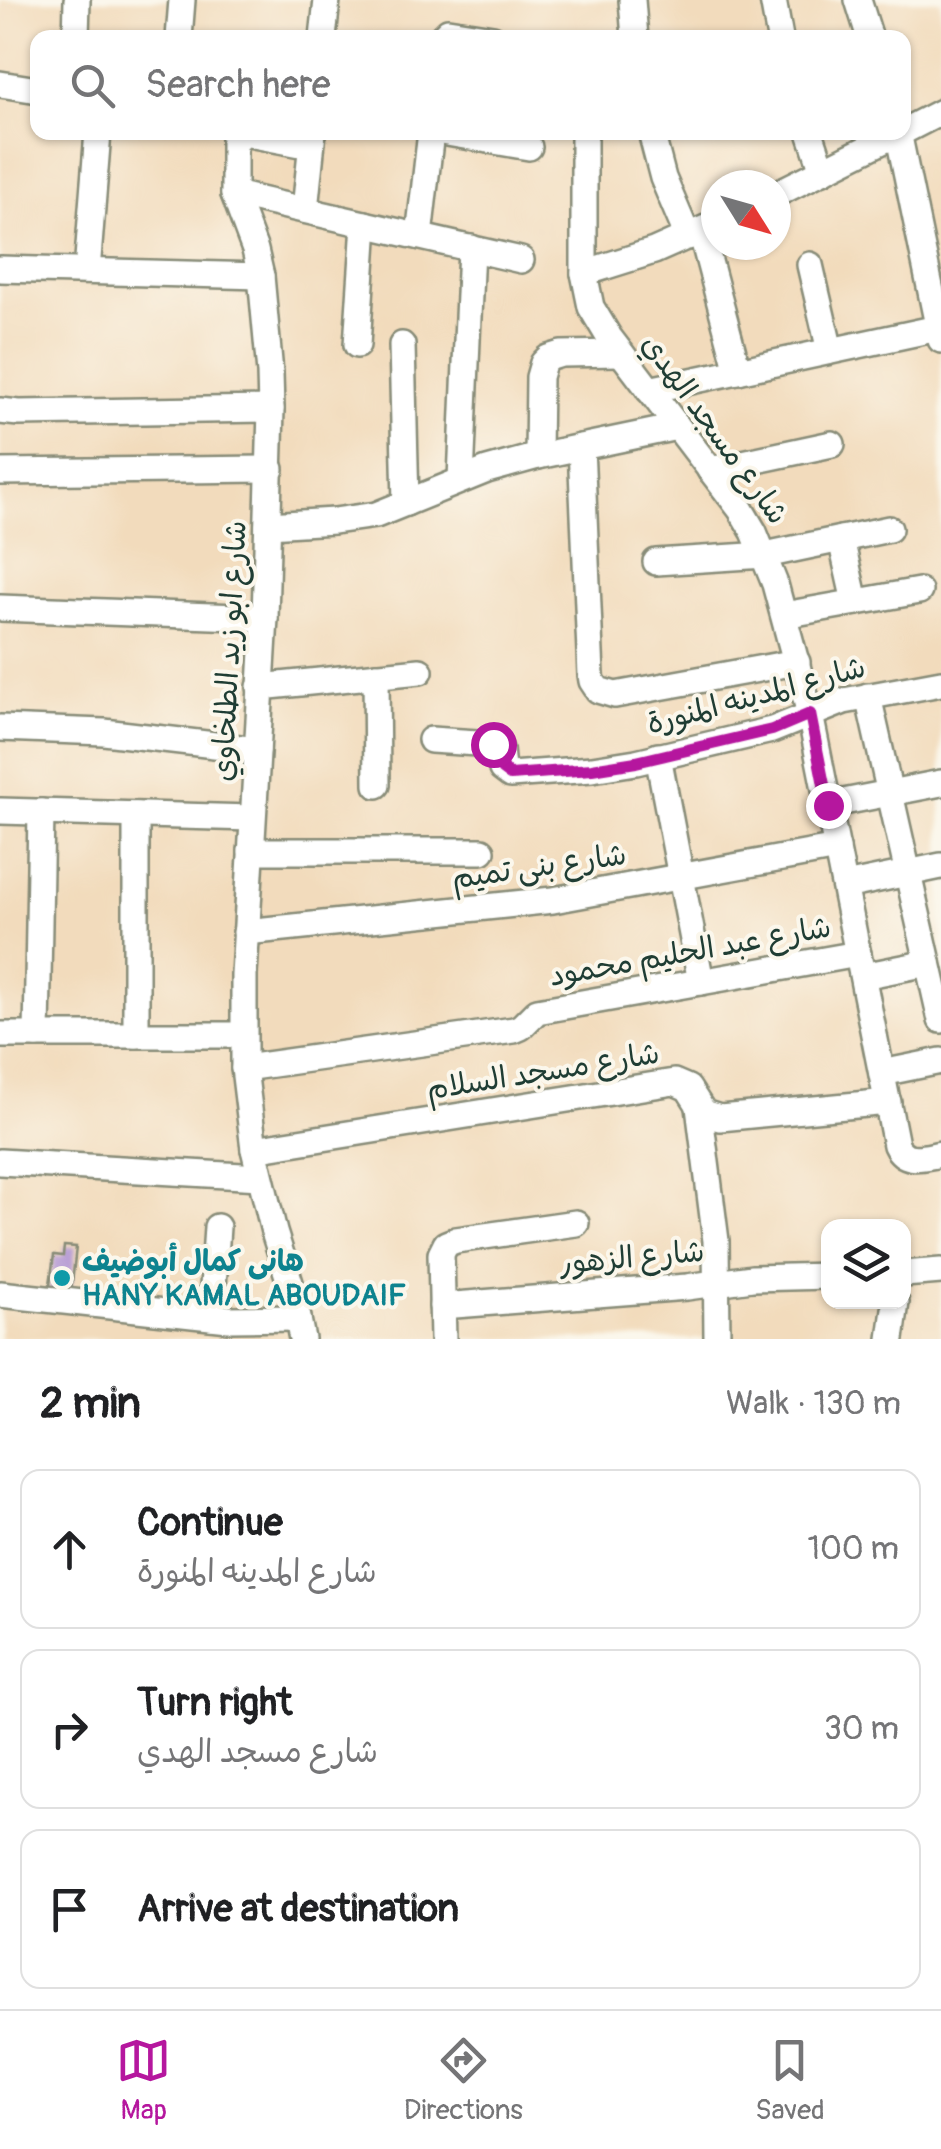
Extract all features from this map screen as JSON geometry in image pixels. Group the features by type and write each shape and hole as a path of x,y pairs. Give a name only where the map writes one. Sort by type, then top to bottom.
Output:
{"street":[{"path":"76,30 77,0"},
{"path":"180,30 182,0"},
{"path":"324,30 327,0"},
{"path":"632,0 634,30"},
{"path":"772,0 778,30"},
{"path":"858,0 867,30"},
{"path":"0,84 30,89"},
{"path":"911,127 941,112"},
{"path":"87,271 97,140"},
{"name":"شارع ابو زيد الطلخاوي","path":"236,140 234,194 260,276 271,409 265,618 242,1035 254,1150 300,1329"},
{"path":"304,210 312,140"},
{"path":"420,236 430,140"},
{"path":"487,140 528,147"},
{"name":"شارع مسجد الهدي","path":"584,140 584,273 591,308 620,353 741,510 765,556 810,714 894,1139 901,1154 911,1158 941,1154"},
{"path":"652,140 663,178 701,229"},
{"path":"813,140 823,170"},
{"path":"791,186 884,140"},
{"path":"649,390 939,324 902,140"},
{"path":"234,194 521,260"},
{"path":"357,345 366,224"},
{"path":"584,273 638,257 701,230"},
{"path":"461,479 471,248"},
{"path":"710,260 738,371"},
{"path":"810,264 830,351"},
{"path":"0,269 260,276"},
{"path":"402,345 406,503"},
{"path":"538,456 539,377 543,364 561,354 620,353"},
{"path":"0,411 271,409"},
{"path":"268,525 376,515 461,479 538,456 678,427"},
{"path":"710,470 832,444"},
{"path":"581,447 591,674 598,690 615,694 798,662"},
{"path":"0,472 270,469"},
{"path":"656,562 765,556 889,529"},
{"path":"841,539 854,602"},
{"path":"784,615 919,590"},
{"path":"0,608 265,618"},
{"path":"260,687 420,671"},
{"path":"376,676 376,785"},
{"name":"شارع المدينه المنورة","path":"431,740 493,744 500,749 502,769 514,775 592,769 772,730 844,701 941,683"},
{"path":"868,696 941,1020"},
{"path":"0,728 104,732 257,750"},
{"path":"658,756 701,982"},
{"path":"828,805 941,783"},
{"path":"0,811 252,818"},
{"path":"37,1034 41,812"},
{"path":"136,814 136,1035"},
{"name":"شارع بنى تميم","path":"246,932 554,900 837,848"},
{"path":"251,851 482,851"},
{"path":"845,886 941,866"},
{"name":"شارع عبد الحليم محمود","path":"244,1068 514,1030 537,1011 701,982 861,965 928,963"},
{"path":"0,1034 242,1035"},
{"path":"882,1073 941,1061"},
{"name":"شارع مسجد السلام","path":"254,1150 674,1082 688,1088 698,1107 712,1116 888,1102"},
{"path":"698,1107 713,1203 718,1339"},
{"path":"0,1162 260,1177"},
{"path":"443,1339 441,1254 446,1244 576,1222"},
{"path":"212,1318 217,1227"},
{"path":"911,1273 941,1271"},
{"name":"شارع الزهور","path":"442,1306 821,1276"},
{"path":"0,1294 212,1318 264,1320 300,1329"},
{"path":"891,1339 895,1309"}],"building":[{"name":"هانى كمال أبوضيف HANY KAMAL ABOUDAIF","path":"64,1246 76,1247 70,1302 48,1299 54,1255 63,1256"}],"place":[{"name":"هانى كمال أبوضيف HANY KAMAL ABOUDAIF","path":"62,1278"}],"route":[{"path":"493,744 500,749 501,766 507,774 547,774 636,762 772,730 810,714 828,805"}]}
